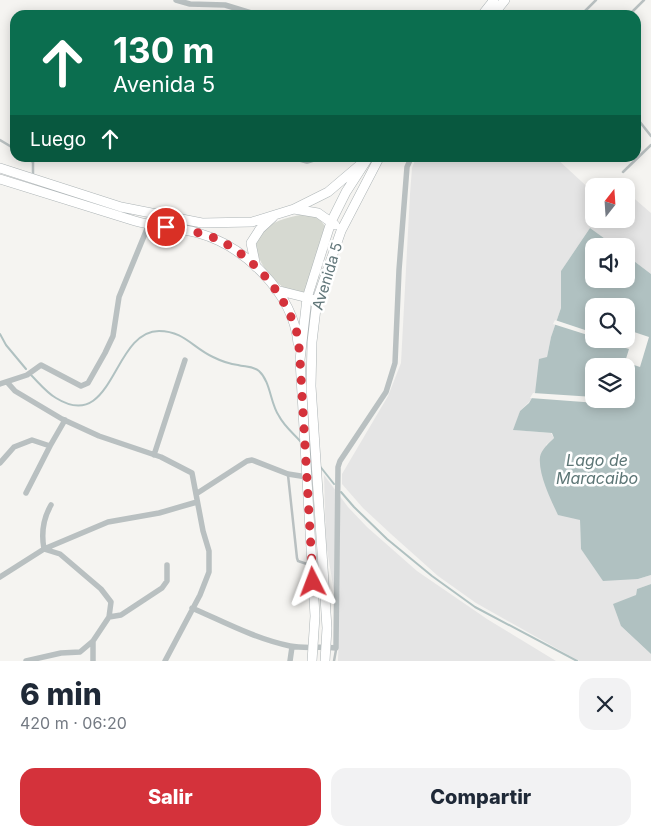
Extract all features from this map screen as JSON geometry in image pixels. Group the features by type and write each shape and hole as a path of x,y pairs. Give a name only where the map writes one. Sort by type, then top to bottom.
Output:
{"main road":[{"path":"486,10 494,0"},
{"path":"496,10 505,0"},
{"path":"0,168 121,207 202,223 252,222 294,209 328,192 369,162"},
{"name":"Avenida 5","path":"312,661 315,616 300,360 312,299 331,222 346,192 371,162"},
{"name":"Avenida 5","path":"324,661 327,628 311,386 312,299 372,162"},
{"path":"0,179 137,222 198,232 221,241 256,266 276,290 290,313 297,332 300,360"},
{"path":"294,209 318,213 341,231"},
{"path":"256,266 251,243 260,229 274,215"},
{"path":"276,290 312,299"}],"street":[{"path":"176,0 190,4 225,5 242,10"},
{"path":"192,608 274,643 292,647 336,648 338,467 340,461 386,392 395,363 399,270 407,167 409,162"},
{"path":"0,384 27,375 41,364 82,386 88,383 112,336 119,297 149,224"},
{"path":"154,455 185,360"},
{"path":"7,382 15,391 65,420 99,436 154,455 192,473 209,551 209,572 166,661"},
{"path":"26,493 65,420"},
{"path":"0,463 14,447 32,440 50,446"},
{"path":"196,494 247,461 252,460 288,474 307,477"},
{"path":"0,577 44,549 108,522 159,513 197,502"},
{"path":"44,549 42,538 45,515 52,505"},
{"path":"26,661 61,653 80,652 93,642 109,617 112,602 60,554 44,549"},
{"path":"109,617 121,615 162,588 167,581 167,565"},
{"path":"93,642 93,661"},
{"path":"290,661 292,647"}],"lane":[{"path":"586,10 596,0"},
{"path":"634,10 644,0"},
{"path":"641,123 651,136"},
{"path":"641,155 651,145"},
{"path":"33,162 33,178"},
{"path":"623,172 633,162"},
{"path":"288,474 297,558 298,561 312,566"},
{"path":"334,661 336,648"}],"shaded area":[{"path":"414,162 560,162 585,185 585,228 590,228 561,271 561,308 551,337 547,357 533,398 520,411 514,430 551,433 554,438 546,445 580,520 581,549 638,579 651,575 651,584 637,589 621,626 651,654 651,661 579,661 476,603 438,576 363,508 342,484 342,474 388,396 401,363 412,168"},
{"path":"635,199 651,213 651,274 635,262 635,238 604,238 590,228 635,228"},
{"path":"306,214 318,217 325,226 304,294 284,288 268,273 259,258 256,242 259,234 270,225"},
{"path":"324,475 348,507 367,527 417,571 487,619 556,661 338,661 339,621 326,544"}],"water":[{"name":"Lago de Maracaibo","path":"590,228 604,238 585,238 585,288 635,288 635,262 651,274 651,575 638,579 603,581 581,549 580,520 558,515 546,487 541,471 540,457 544,449 554,438 552,433 513,430 520,411 529,403 535,393 539,359 547,357 551,337 561,308 561,271"},
{"path":"651,584 651,654 621,626 613,604 636,595 637,589"}],"pier":[{"path":"555,320 585,330 585,334 553,324"},
{"path":"635,332 649,337 640,367 635,365 635,358 626,358 629,349 626,348 635,348"},
{"path":"533,393 585,396 585,402 530,398"}],"waterway":[{"path":"31,375 46,391 56,398 75,405 90,403 102,393 131,347 143,335 159,331 168,332 182,337 219,360 257,369 266,381 281,420 301,442"},
{"path":"0,334 6,345 26,369"},
{"path":"319,465 334,484"},
{"path":"341,492 387,539 432,576 475,607 577,661"}],"route":[{"path":"166,227 198,232 221,241 237,252 256,266 276,290 290,313 297,332 300,360 313,582"}]}
